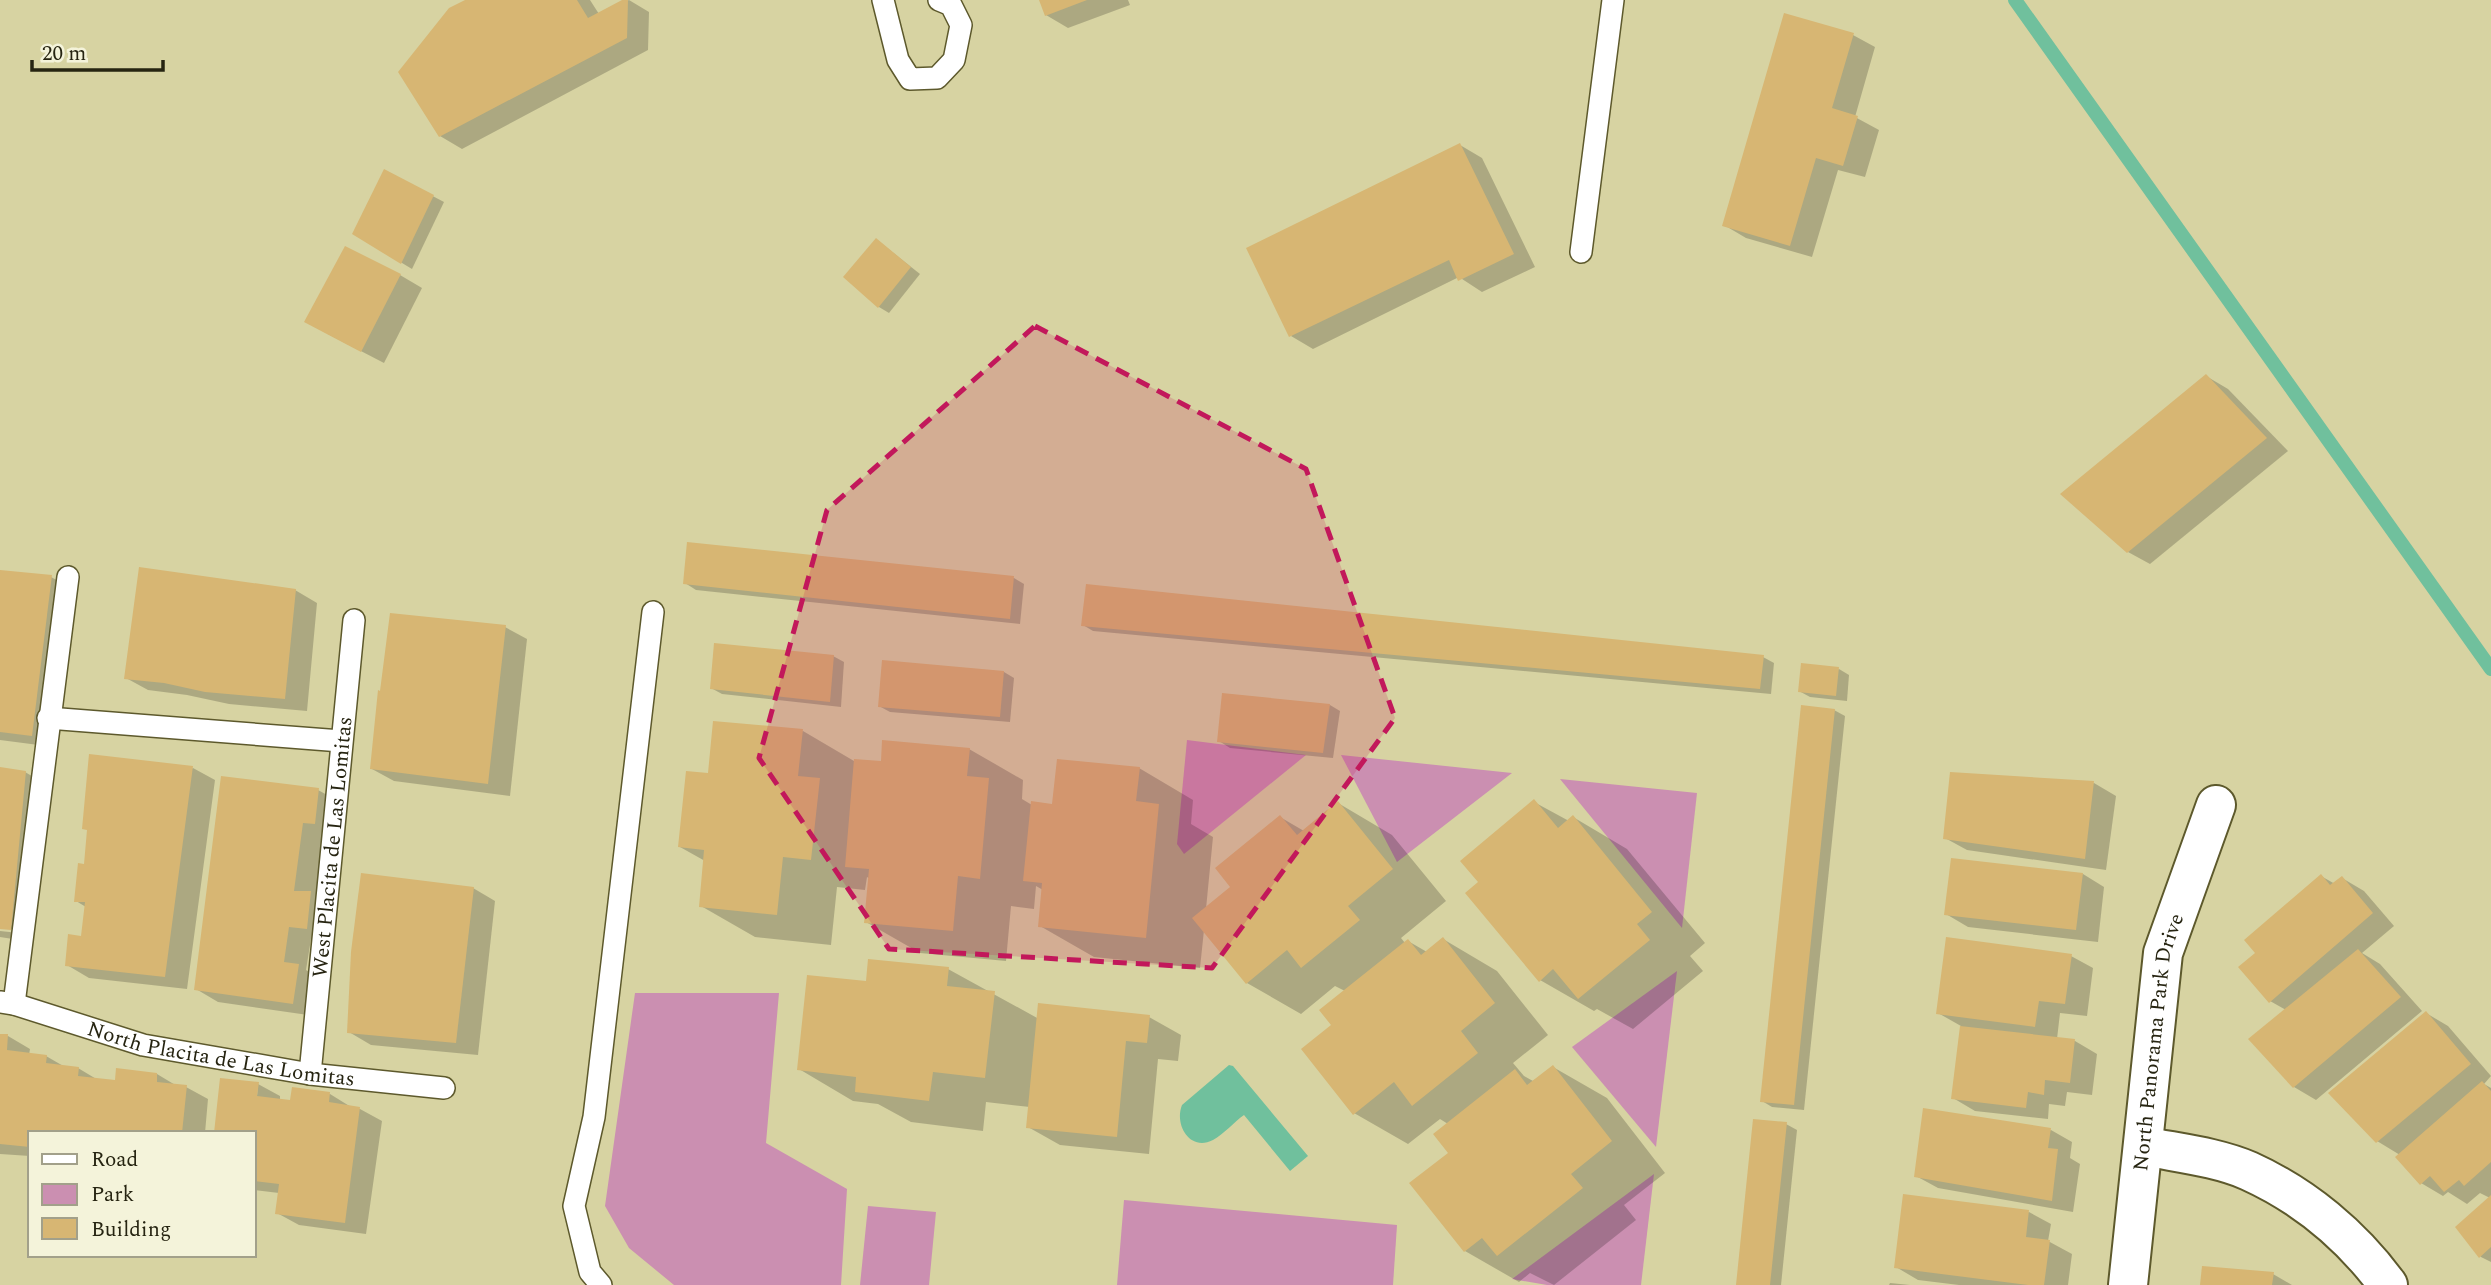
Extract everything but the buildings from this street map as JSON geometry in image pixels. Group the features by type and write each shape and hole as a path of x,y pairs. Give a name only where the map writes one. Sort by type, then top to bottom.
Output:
{"street":[{"name":"North Panorama Park Drive","path":"2128,1285 2163,953 2216,805"},
{"path":"2144,1146 2247,1170 2282,1188 2332,1222 2369,1259 2388,1285"}],"lane":[{"path":"883,0 898,60 910,79 923,79 937,78 954,60 961,25 951,5 939,0"},
{"path":"1581,252 1613,0"},
{"path":"7,1003 68,577"},
{"path":"601,1285 590,1272 574,1206 594,1117 653,612"},
{"name":"West Placita de Las Lomitas","path":"310,1074 354,620"},
{"path":"48,718 341,741"},
{"name":"North Placita de Las Lomitas","path":"7,1003 143,1045 310,1074 444,1088"}],"highlighted area":[{"path":"1035,326 1306,469 1395,718 1212,968 889,949 759,758 827,510"}],"green space":[{"path":"1187,740 1306,755 1184,854 1177,844"},
{"path":"1341,755 1512,773 1397,862"},
{"path":"1560,779 1697,793 1682,928"},
{"path":"1677,971 1656,1147 1572,1047"},
{"path":"635,993 779,993 766,1143 847,1189 841,1285 674,1285 629,1248 605,1206"},
{"path":"1654,1174 1641,1285 1547,1285 1512,1279"},
{"path":"1124,1200 1397,1225 1393,1285 1117,1285"},
{"path":"868,1206 936,1212 929,1285 860,1285"}],"shaded area":[{"path":"1229,1065 1233,1066 1308,1156 1290,1171 1244,1115 1221,1135 1205,1143 1191,1139 1182,1128 1182,1105"}],"waterway":[{"path":"2015,0 2491,669"}]}
